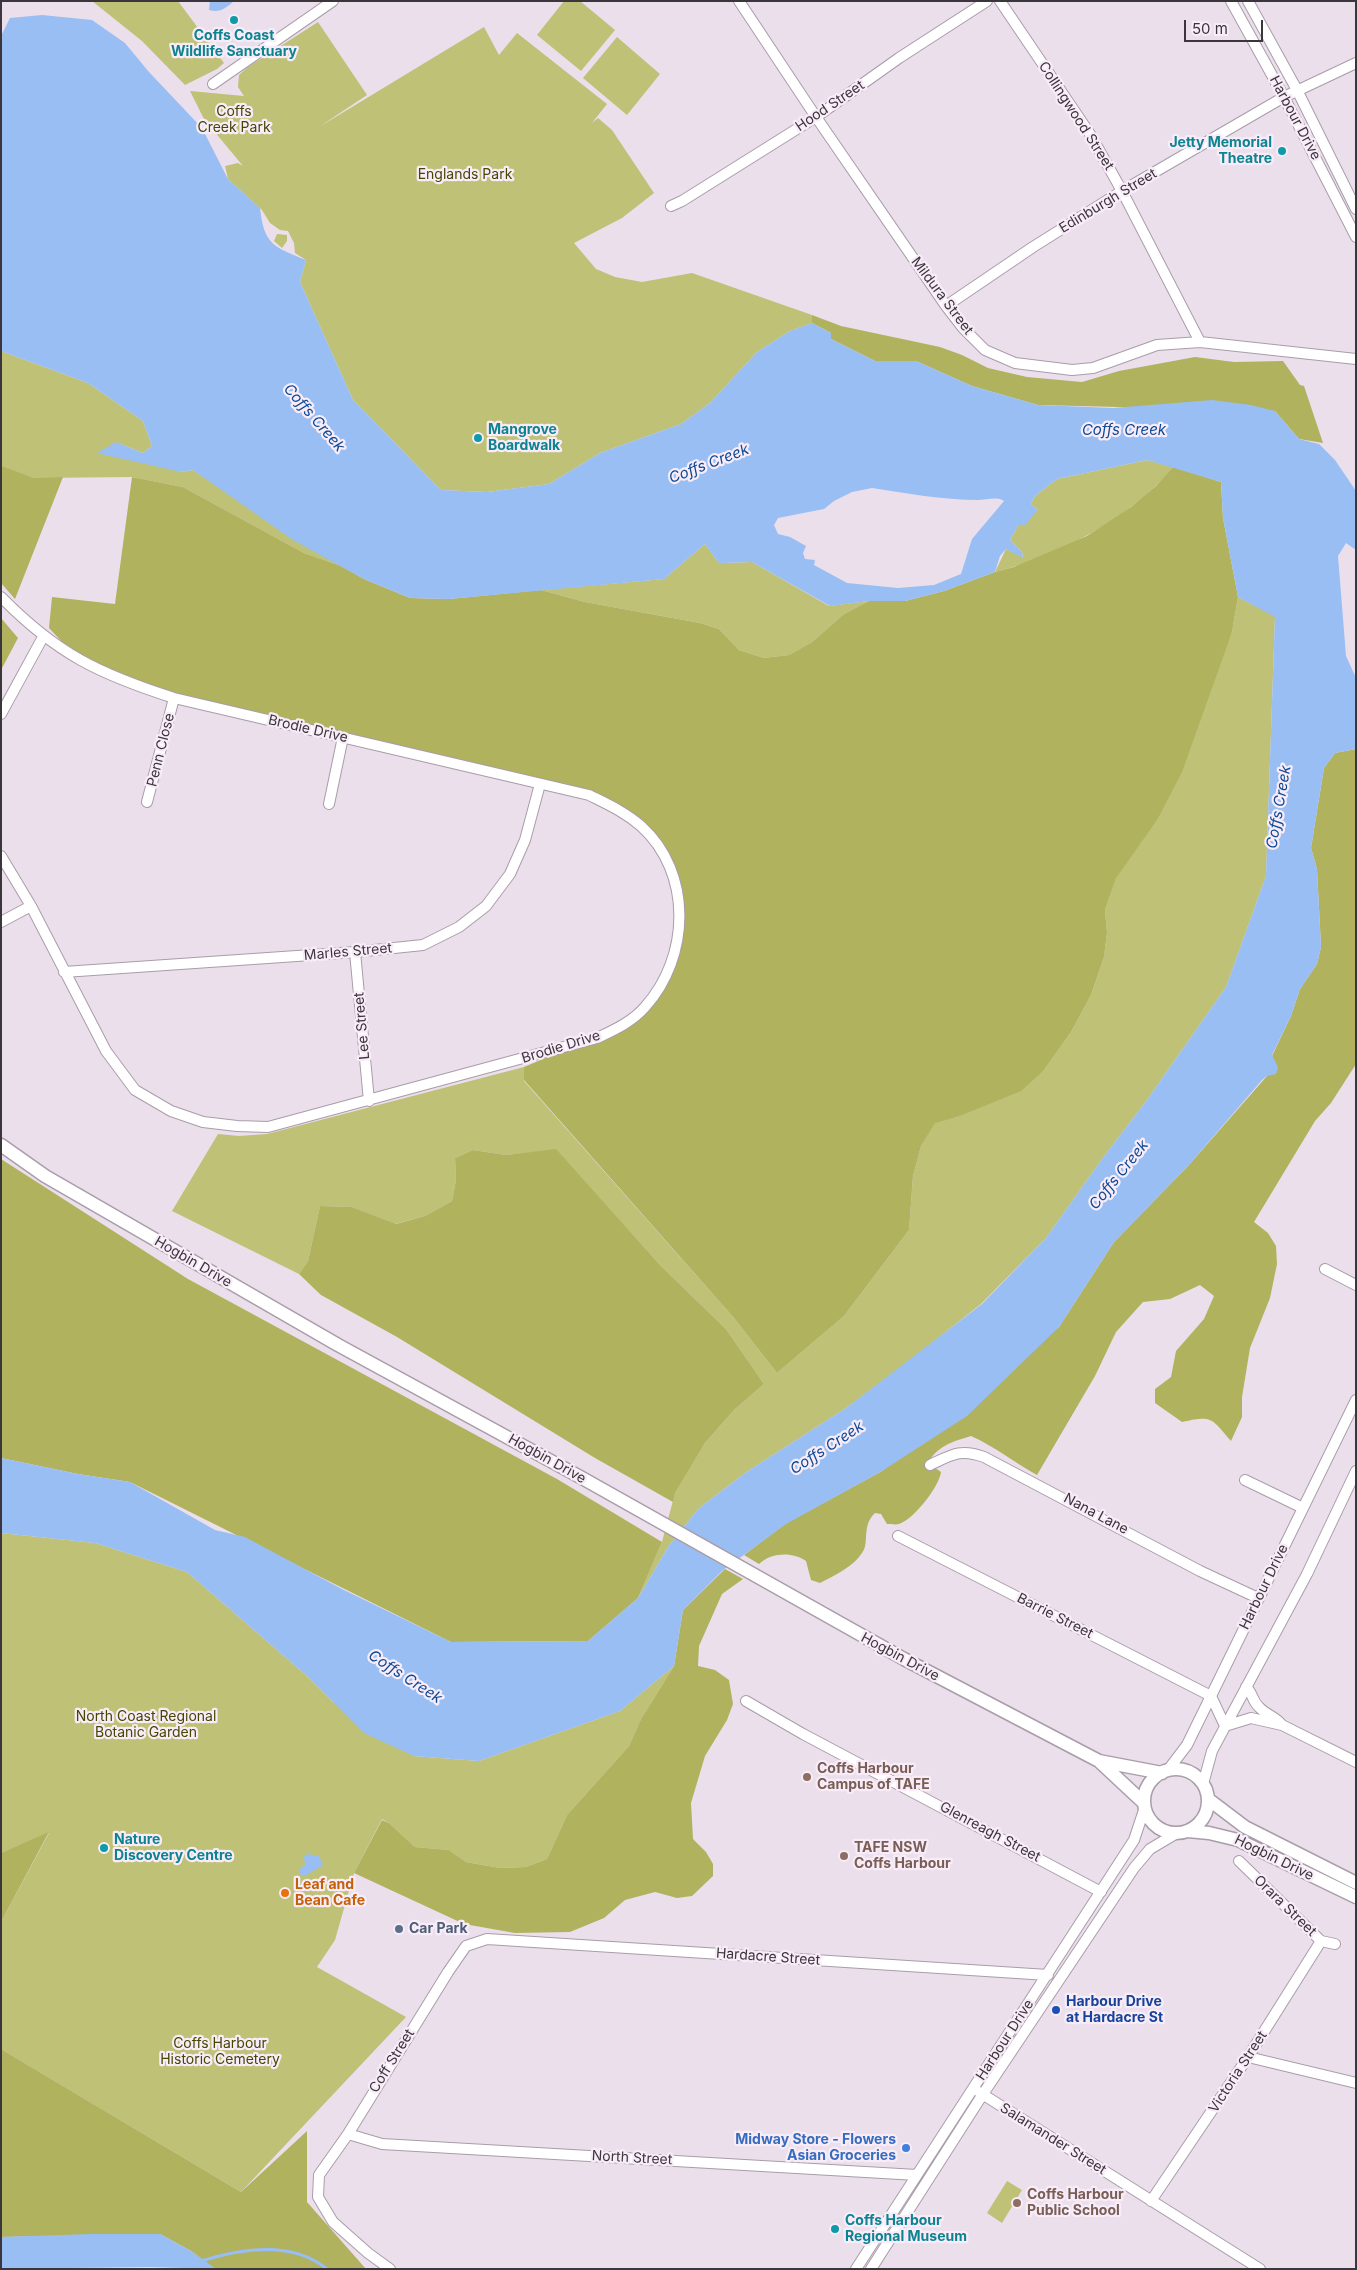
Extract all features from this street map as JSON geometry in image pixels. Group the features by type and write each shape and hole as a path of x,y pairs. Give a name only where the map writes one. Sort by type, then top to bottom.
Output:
{"main road":[{"name":"Hogbin Drive","path":"1,1145 45,1176 329,1340 582,1478 763,1582 904,1659 1100,1761 1145,1805"},
{"name":"Hogbin Drive","path":"1100,1761 1165,1772"},
{"path":"1165,1772 1188,1772 1203,1784 1208,1798 1207,1809 1197,1826 1183,1832 1168,1832 1153,1823 1145,1805 1149,1785 1165,1772"},
{"name":"Hogbin Drive","path":"1208,1798 1245,1827 1356,1883"},
{"name":"Hogbin Drive","path":"1183,1832 1209,1833 1238,1840 1356,1897"}],"street":[{"path":"213,84 332,1"},
{"name":"Mildura Street","path":"739,1 946,306 963,328 986,350 1015,363 1072,370 1093,368 1157,345 1200,342 1356,359"},
{"name":"Hood Street","path":"671,206 816,117 900,58 987,1"},
{"name":"Collingwood Street","path":"1000,1 1090,134 1122,191 1200,342"},
{"name":"Harbour Drive","path":"1231,1 1284,97 1356,237"},
{"name":"Harbour Drive","path":"1248,1 1297,90 1356,209"},
{"name":"Edinburgh Street","path":"946,306 1033,247 1122,191 1284,97 1356,63"},
{"name":"Brodie Drive","path":"1,597 42,637 101,672 126,683 174,698 589,796 617,808 642,827 666,858 678,893 680,930 673,962 663,982 645,1007 631,1020 597,1038 268,1127 237,1126 203,1122 171,1112 135,1090 106,1051 31,906 1,856"},
{"path":"1,714 42,637"},
{"name":"Penn Close","path":"147,802 174,698"},
{"path":"329,804 343,737"},
{"name":"Marles Street","path":"64,972 355,952 423,945 458,928 486,906 510,874 525,840 540,784"},
{"path":"1,922 31,906"},
{"name":"Lee Street","path":"355,952 369,1101"},
{"path":"1325,1268 1356,1285"},
{"name":"Harbour Drive","path":"1165,1772 1187,1745 1356,1400"},
{"name":"Nana Lane","path":"930,1466 951,1455 969,1451 984,1457 1200,1571 1258,1598"},
{"path":"1203,1784 1209,1758 1307,1574 1356,1471"},
{"path":"1245,1480 1303,1508"},
{"name":"Barrie Street","path":"898,1536 1211,1696"},
{"path":"1246,1686 1252,1692 1254,1702 1261,1710 1277,1718 1282,1725"},
{"path":"1211,1696 1225,1726"},
{"name":"Glenreagh Street","path":"746,1701 803,1734 1101,1892"},
{"path":"1225,1726 1251,1718 1282,1725 1356,1762"},
{"name":"Harbour Drive","path":"870,2269 1048,1975 1134,1840 1145,1805"},
{"name":"Harbour Drive","path":"856,2269 917,2174 978,2092 1134,1868 1150,1849 1183,1832"},
{"name":"Orara Street","path":"1239,1861 1322,1941 1335,1944"},
{"name":"Hardacre Street","path":"487,1939 1048,1975"},
{"name":"Coff Street","path":"390,2269 368,2254 333,2222 318,2197 319,2175 348,2134 466,1946 487,1939"},
{"name":"Victoria Street","path":"1151,2201 1248,2057 1322,1941"},
{"path":"1248,2057 1356,2083"},
{"name":"Salamander Street","path":"978,2092 1260,2269"},
{"name":"North Street","path":"348,2134 382,2144 917,2174"}],"green space":[{"name":"Coffs Creek Park","path":"92,1 178,1 224,63 217,69 185,85 142,41"},
{"path":"564,1 580,1 615,30 581,71 537,35"},
{"name":"Englands Park","path":"318,22 367,95 319,127 484,27 499,55 517,33 607,104 592,123 598,118 612,130 654,193 622,218 574,243 596,269 615,277 642,282 692,273 812,315 812,323 790,331 757,352 710,403 681,424 600,453 549,484 487,492 441,490 353,400 300,282 306,260 295,253 294,243 288,231 280,230 270,223 262,210 228,179 225,166 238,163 243,166 204,119 190,91 244,96 238,87 239,75 248,67"},
{"path":"617,37 660,74 627,115 583,78"},
{"path":"277,234 287,235 287,241 282,248 274,241"},
{"path":"1,351 88,383 143,421 152,446 143,453 116,442 181,472 193,470 341,566 304,553 183,487 132,477 34,478 1,467"},
{"path":"1147,460 1173,467 1157,485 1137,502 1092,533 1067,546 1043,557 995,572 1006,549 1023,557 1022,552 1010,540 1019,524 1038,510 1031,504 1035,496 1057,479"},
{"path":"705,544 719,563 752,562 829,606 869,601 844,614 812,642 789,655 764,658 739,650 719,629 700,623 585,602 541,590 664,579"},
{"path":"1238,597 1275,616 1266,876 1226,987 1147,1100 1046,1238 981,1304 905,1364 846,1408 745,1473 698,1509 668,1547 638,1598 662,1542 675,1493 705,1443 734,1410 764,1384 726,1329 660,1265 556,1150 506,1155 473,1150 455,1158 456,1180 452,1201 425,1216 395,1224 352,1207 320,1206 308,1261 299,1274 172,1211 218,1134 239,1136 267,1134 524,1067 524,1081 734,1318 777,1373 844,1316 909,1230 913,1176 921,1146 935,1122 957,1117 1044,1070 1071,1032 1091,995 1104,957 1107,933 1105,910 1116,877 1156,822 1232,632"},
{"path":"1,1533 95,1543 187,1572 307,1676 333,1702 414,1756 479,1761 620,1711 674,1666 641,1719 629,1746 567,1815 547,1859 526,1867 500,1868 466,1862 449,1850 415,1847 382,1819 354,1873 335,1940 317,1967 406,2017 241,2192 1,2049 1,1922 49,1833 1,1853"},
{"path":"1007,2181 1022,2190 1002,2223 987,2213"}],"shaded area":[{"path":"812,315 841,326 940,347 988,368 1027,377 1082,382 1119,371 1195,357 1234,362 1283,361 1300,385 1304,386 1323,443 1299,439 1275,411 1038,405 972,386 916,361 875,361 831,339 831,333 812,323"},
{"path":"1,466 34,478 63,477 15,599 1,583"},
{"path":"1173,467 1221,482 1223,518 1238,597 1232,632 1182,772 1156,822 1116,878 1105,910 1107,933 1104,957 1091,995 1071,1032 1044,1070 1021,1091 957,1117 935,1123 921,1146 913,1176 909,1230 844,1316 777,1373 734,1318 524,1080 524,1067 619,1027 663,982 680,930 666,858 642,827 589,795 174,698 80,661 49,628 52,597 115,604 132,477 183,487 304,553 341,566 364,579 410,598 449,599 541,590 585,602 700,623 719,629 739,650 764,658 789,655 812,642 844,614 869,601 905,601 944,591 1014,567 1087,536 1131,507 1156,486"},
{"path":"1,618 18,638 1,670"},
{"path":"1356,749 1356,1064 1331,1103 1315,1121 1254,1222 1268,1233 1276,1246 1277,1264 1270,1298 1250,1348 1242,1397 1242,1417 1231,1441 1211,1420 1200,1419 1182,1422 1155,1403 1155,1389 1171,1377 1176,1351 1204,1319 1214,1296 1200,1285 1170,1299 1143,1302 1116,1332 1095,1376 1037,1475 971,1436 946,1445 932,1457 928,1463 941,1472 939,1478 931,1494 912,1516 899,1524 887,1524 881,1514 875,1513 868,1523 862,1553 849,1567 832,1577 820,1583 811,1580 806,1561 795,1556 776,1555 759,1564 744,1555 785,1524 882,1471 1059,1327 1114,1242 1188,1166 1267,1076 1275,1063 1272,1056 1291,1016 1300,989 1317,964 1321,947 1317,869 1311,848 1324,768 1335,753"},
{"path":"556,1149 660,1265 726,1329 764,1384 734,1410 705,1443 675,1493 673,1502 595,1458 397,1337 321,1295 299,1274 308,1261 320,1206 352,1207 396,1224 425,1216 452,1201 456,1180 455,1158 473,1150 506,1155"},
{"path":"1,1159 188,1279 557,1479 662,1542 638,1598 588,1641 451,1642 130,1482 78,1474 1,1458"},
{"path":"725,1569 743,1579 722,1594 699,1646 698,1666 715,1670 729,1680 733,1704 727,1720 705,1756 691,1803 693,1839 706,1852 713,1864 713,1876 692,1896 677,1898 655,1892 625,1900 604,1918 570,1932 515,1933 464,1924 354,1873 382,1820 389,1823 415,1847 449,1850 466,1862 500,1868 526,1867 547,1859 567,1815 629,1746 641,1719 674,1666 683,1610"},
{"path":"49,1832 1,1922 1,1853"},
{"path":"1,2049 241,2192 307,2131 307,2202 366,2269 215,2269 191,2251 160,2234 1,2237"}],"water":[{"path":"210,1 234,1 225,8 216,11 209,10"},
{"name":"Coffs Creek","path":"42,15 92,20 125,43 149,72 202,128 228,179 260,208 264,230 272,243 286,252 306,260 300,282 353,400 441,490 487,492 549,484 600,453 681,424 710,403 757,352 790,331 812,323 831,333 831,339 875,361 916,361 972,386 1038,405 1113,408 1212,400 1251,405 1275,411 1299,439 1319,444 1335,460 1356,491 1356,550 1346,543 1338,556 1346,656 1356,678 1356,749 1335,753 1324,768 1311,848 1317,869 1321,947 1317,964 1300,989 1291,1016 1272,1055 1278,1067 1276,1074 1267,1076 1262,1080 1188,1166 1114,1242 1059,1327 967,1416 882,1471 786,1524 722,1571 683,1610 674,1666 620,1711 479,1761 414,1756 364,1733 307,1676 187,1572 95,1543 1,1533 1,1458 78,1474 130,1482 215,1530 245,1537 342,1589 451,1642 588,1641 638,1598 668,1547 698,1509 745,1473 846,1408 982,1304 1046,1238 1147,1100 1226,987 1266,876 1275,617 1238,597 1223,518 1221,482 1147,460 1057,479 1035,496 1031,504 1038,510 1024,526 1019,524 1010,540 1022,552 1023,558 1006,549 1000,556 995,572 944,591 905,601 869,601 830,606 752,562 719,563 705,544 664,579 449,599 410,598 364,579 293,540 193,470 181,472 97,453 116,442 143,453 152,446 143,421 88,383 1,351 1,36 10,18","holes":["872,488 951,499 978,500 995,498 1004,501 972,539 961,574 934,585 898,588 847,583 814,565 815,560 805,559 803,553 806,546 790,537 778,534 774,525 778,518 824,509 834,501 852,492"]},
{"path":"308,1854 319,1856 323,1865 305,1876 301,1876 299,1869 305,1865 304,1856"},
{"path":"160,2234 191,2251 216,2269 150,2267 1,2269 1,2237"}],"waterway":[{"path":"201,2261 250,2250 283,2250 313,2260 327,2269"}],"place":[{"name":"Coffs Coast Wildlife Sanctuary","path":"234,20"},
{"name":"Jetty Memorial Theatre","path":"1282,151"},
{"name":"Mangrove Boardwalk","path":"478,438"},
{"name":"Coffs Harbour Campus of TAFE","path":"807,1777"},
{"name":"Nature Discovery Centre","path":"104,1848"},
{"name":"TAFE NSW Coffs Harbour","path":"844,1856"},
{"name":"Leaf and Bean Cafe","path":"285,1893"},
{"name":"Car Park","path":"399,1929"},
{"name":"Harbour Drive at Hardacre St","path":"1056,2010"},
{"name":"Midway Store - Flowers Asian Groceries","path":"906,2148"},
{"name":"Coffs Harbour Public School","path":"1017,2203"},
{"name":"Coffs Harbour Regional Museum","path":"835,2229"}],"park label":[{"name":"North Coast Regional Botanic Garden","path":"146,1725"},
{"name":"Coffs Harbour Historic Cemetery","path":"220,2052"}]}
